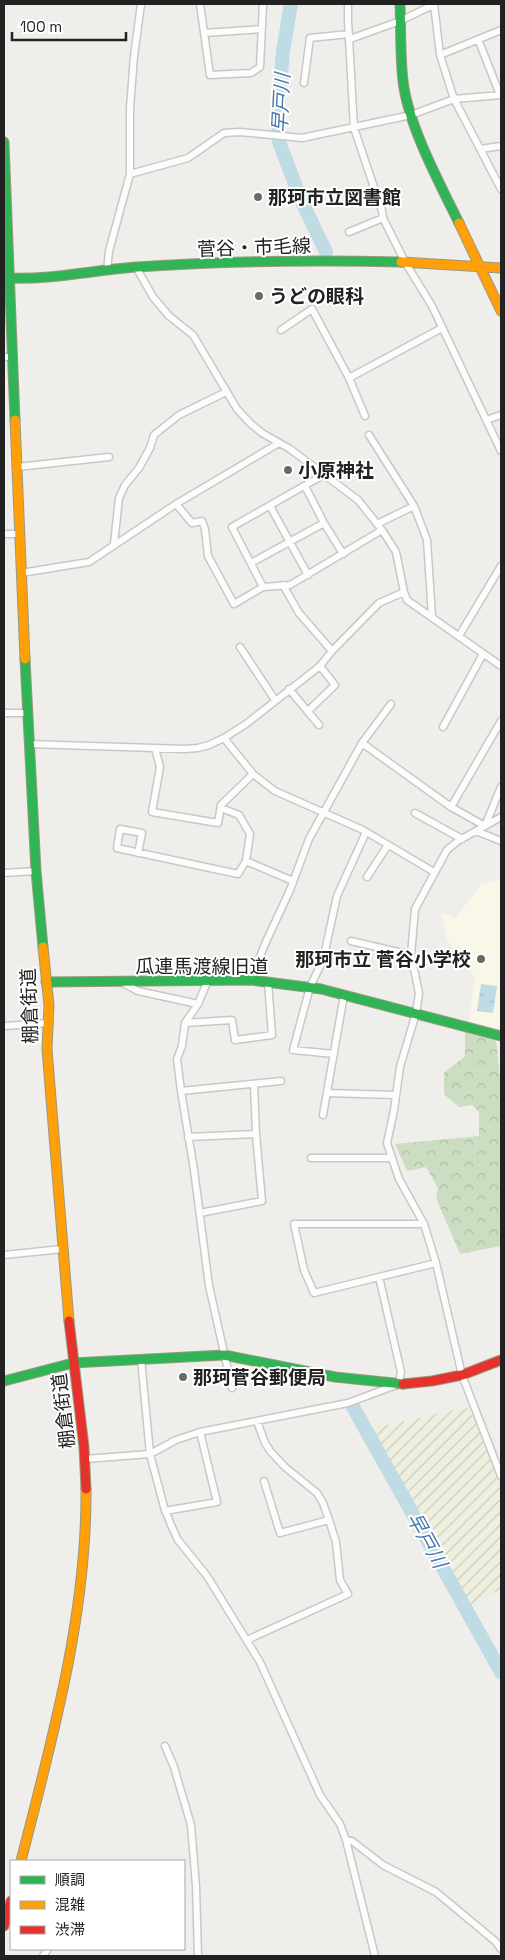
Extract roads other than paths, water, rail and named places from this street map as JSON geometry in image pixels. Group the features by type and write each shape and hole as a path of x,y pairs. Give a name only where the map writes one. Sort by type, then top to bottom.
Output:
{"street":[{"path":"107,271 109,251 130,174 130,108 141,4"},
{"path":"200,4 210,75 251,74 260,67 263,4"},
{"path":"348,4 354,128 383,218 405,262 432,306 501,451"},
{"path":"400,4 403,82 411,115 430,163 460,222 478,267 501,312"},
{"path":"304,83 310,38 350,36 400,21 435,4 440,55 454,99 501,188"},
{"path":"204,32 262,29"},
{"path":"440,55 501,30"},
{"path":"130,174 188,158 224,133 257,133 302,138 411,115 454,99 500,95 478,39"},
{"name":"棚倉街道","path":"4,142 8,357 16,467 36,871 49,1023 46,1049 62,1249 85,1459 85,1534 75,1618 47,1760 21,1860"},
{"path":"480,149 501,146"},
{"path":"350,232 383,218"},
{"name":"菅谷・市毛線","path":"6,277 27,279 136,267 290,260 405,262 501,268"},
{"path":"136,267 153,297 169,316 193,335 236,409 251,424 325,474 358,500 382,530 396,552 404,592 408,600 483,654 500,662"},
{"path":"281,330 312,309 349,378 365,416"},
{"path":"349,378 442,328"},
{"path":"114,544 119,498 125,485 139,468 150,448 154,435 179,415 226,392"},
{"path":"486,420 501,415"},
{"path":"369,435 414,506 427,540 432,616"},
{"path":"21,573 89,562 176,504 279,443"},
{"path":"16,467 109,457"},
{"path":"263,586 232,527 325,474"},
{"path":"305,486 343,554"},
{"path":"176,504 192,523 202,521 205,529 208,556 234,604 263,586 290,585 382,530"},
{"path":"270,506 308,575"},
{"path":"377,524 414,506"},
{"path":"251,563 324,523"},
{"path":"4,534 19,534"},
{"path":"459,636 501,566"},
{"path":"283,586 299,613 332,651"},
{"path":"29,744 198,748 224,738 246,724 320,666 379,603 404,592"},
{"path":"240,647 275,700"},
{"path":"443,727 483,654"},
{"path":"309,710 335,685 320,666"},
{"path":"289,689 309,710 319,725"},
{"path":"251,980 309,839 362,744 391,704"},
{"path":"4,714 27,713"},
{"path":"451,807 501,721"},
{"path":"224,738 253,774 274,791 366,832 434,872"},
{"path":"362,744 451,807 485,826"},
{"path":"155,748 160,767 152,812 218,823 221,805 253,774"},
{"path":"485,826 501,787"},
{"path":"138,853 142,833 120,829 117,848 138,853 238,874 246,861 250,834 239,815 220,808"},
{"path":"415,813 462,839"},
{"path":"501,817 476,830 447,850 415,908 411,955 419,993 416,1013 400,1067 387,1143 399,1179 424,1224 436,1264 462,1375 499,1462 501,1476"},
{"path":"476,830 501,841"},
{"path":"334,1054 293,1050 310,987 322,960 337,896 366,832"},
{"path":"367,877 388,845"},
{"path":"246,861 293,881"},
{"path":"4,872 36,871"},
{"path":"351,941 411,955"},
{"path":"208,980 198,1004 185,1023 182,1046 177,1059 209,1286 232,1388"},
{"name":"瓜連馬渡線旧道","path":"46,982 208,980 268,982 310,987 501,1036"},
{"path":"122,982 138,991 198,1004"},
{"path":"185,1023 232,1020 235,1040 272,1035 268,982"},
{"path":"323,1115 344,995"},
{"path":"4,1026 49,1023"},
{"path":"181,1091 281,1081"},
{"path":"200,1213 262,1201 254,1084"},
{"path":"327,1093 396,1095"},
{"path":"188,1137 256,1134"},
{"path":"311,1158 392,1158"},
{"path":"424,1224 294,1224 304,1270 314,1293 379,1276 436,1264"},
{"path":"4,1255 62,1249"},
{"path":"379,1276 401,1372 399,1384"},
{"path":"4,1381 74,1363 224,1355 335,1377 399,1384 432,1381 462,1375 501,1360"},
{"path":"141,1359 150,1454 165,1511 178,1540 206,1576 247,1640 270,1682 320,1795 340,1824 346,1840 375,1956"},
{"path":"85,1459 150,1454 176,1440 200,1432 348,1403 399,1384"},
{"path":"247,1640 348,1594 340,1580 336,1542 323,1503 317,1493 285,1467 271,1452 265,1443 257,1421"},
{"path":"165,1511 217,1502 200,1432"},
{"path":"264,1481 280,1533 329,1520"},
{"path":"165,1746 174,1767 191,1826 196,1886 198,1956"},
{"path":"346,1840 352,1841 383,1866 436,1892 495,1941 501,1949"},
{"path":"4,1926 10,1913"}],"water":[{"path":"481,984 497,986 493,1013 477,1011"}],"waterway":[{"name":"早戸川","path":"291,4 283,51 278,107 279,142 301,200 326,252"},
{"name":"早戸川","path":"353,1407 501,1672"}],"place":[{"name":"那珂市立図書館","path":"258,197"},
{"name":"うどの眼科","path":"259,296"},
{"name":"小原神社","path":"288,470"},
{"name":"那珂市立 菅谷小学校","path":"481,959"},
{"name":"那珂菅谷郵便局","path":"183,1377"}]}
